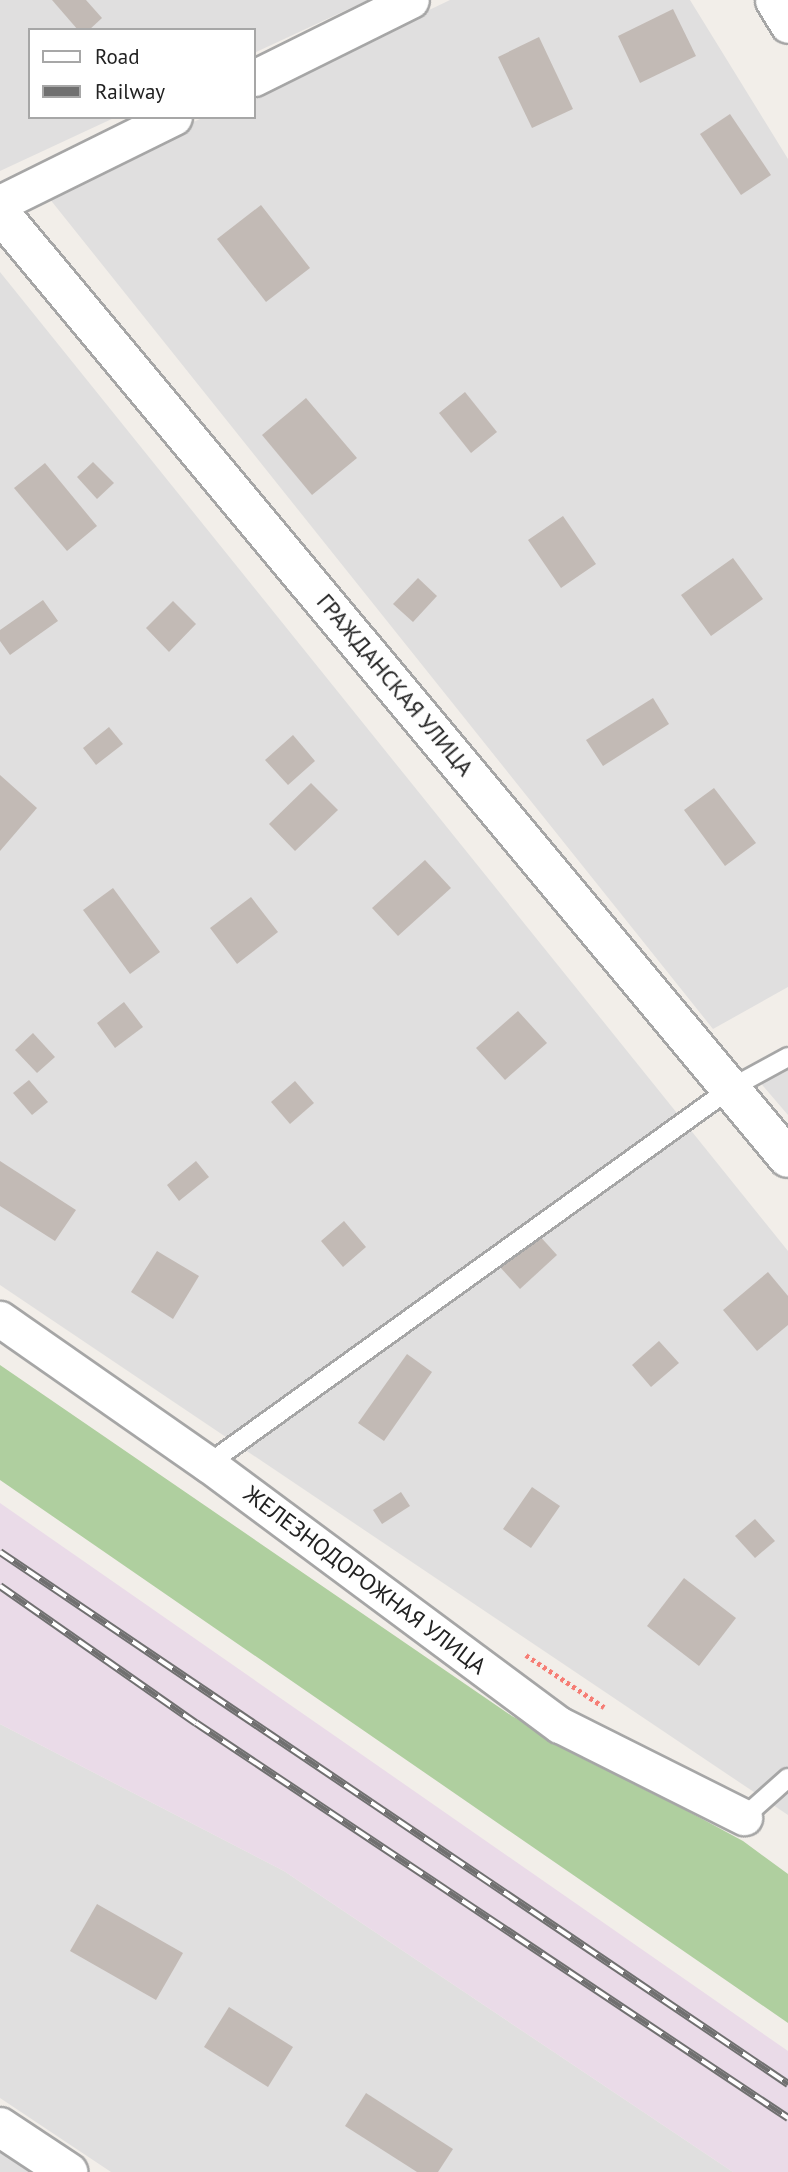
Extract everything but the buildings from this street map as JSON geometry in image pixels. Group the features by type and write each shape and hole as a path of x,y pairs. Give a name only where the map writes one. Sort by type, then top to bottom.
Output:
{"street":[{"path":"256,77 411,0"},
{"path":"774,0 788,25"},
{"path":"0,203 170,119"},
{"name":"ГРАЖДАНСКАЯ УЛИЦА","path":"0,213 788,1158"},
{"name":"ЖЕЛЕЗНОДОРОЖНАЯ УЛИЦА","path":"0,1320 208,1464 560,1725 744,1817"},
{"path":"0,2127 68,2172"}],"lane":[{"path":"208,1464 731,1088 788,1057"},
{"path":"744,1817 788,1778"}],"shaded area":[{"path":"0,0 368,0 256,52 256,28 28,28 28,119 112,119 0,171"},
{"path":"450,0 690,0 788,159 788,987 713,1029 45,193 200,119 256,119 256,93"},
{"path":"0,272 788,1251 788,1815 0,1285"},
{"path":"788,1062 788,1115 758,1080"},
{"path":"0,1503 788,2051 788,2172 733,2172 284,1871 0,1724"},
{"path":"0,1724 284,1871 733,2172 111,2172 0,2098"},
{"path":"0,2152 32,2172 0,2172"}],"green space":[{"path":"0,1365 512,1716 743,1841 788,1874 788,2023 0,1480"}],"railway":[{"path":"0,1552 788,2084"},
{"path":"0,1586 196,1723 788,2118"}]}
